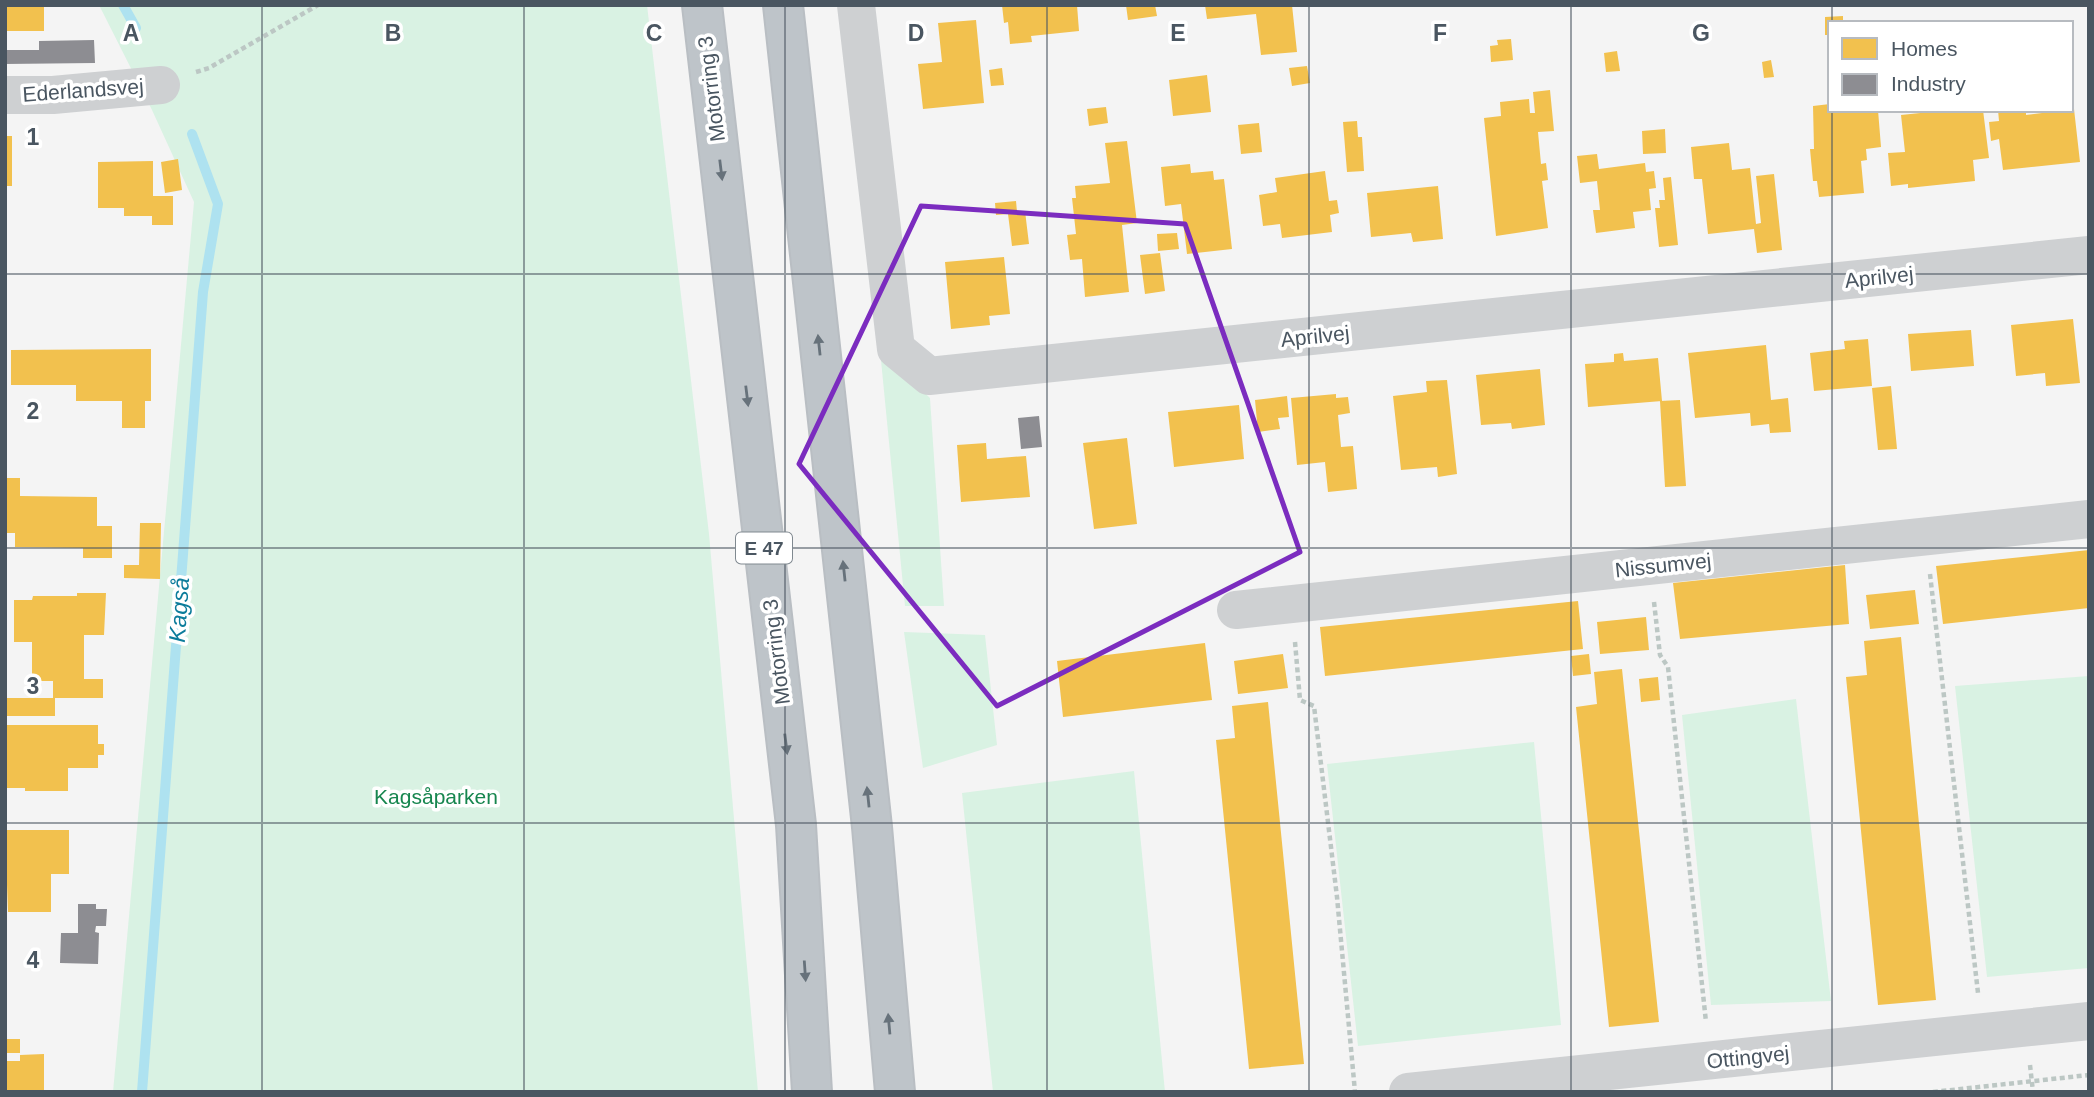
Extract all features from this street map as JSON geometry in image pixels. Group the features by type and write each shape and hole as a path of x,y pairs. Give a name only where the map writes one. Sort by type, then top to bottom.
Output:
{"highway":[{"name":"Motorring 3","path":"702,5 796,825 812,1092"},
{"path":"783,5 872,827 895,1092"}],"street":[{"name":"Aprilvej","path":"856,5 896,349 929,376 2089,255"},
{"name":"Ederlandsvej","path":"5,95 53,95 161,85"},
{"name":"Nissumvej","path":"1236,610 2089,519"},
{"name":"Ottingvej","path":"1408,1092 2089,1021"}],"path":[{"path":"209,68 318,5"},
{"path":"1926,536 1982,1032"},
{"path":"1651,566 1660,655 1668,667 1710,1061"},
{"path":"1291,604 1300,700 1314,706 1337,897 1355,1092"},
{"path":"1933,1092 2089,1076"}],"highlighted area":[{"path":"921,206 1185,224 1300,552 997,706 799,464"}],"green space":[{"name":"Kagsåparken","path":"99,5 647,5 709,534 758,1092 113,1092 194,202 152,110"},
{"path":"880,350 930,398 944,606 905,606"},
{"path":"904,632 985,635 997,745 923,768"},
{"path":"2089,676 2089,968 1987,977 1955,686"},
{"path":"1796,699 1831,1001 1711,1005 1682,715"},
{"path":"1534,742 1561,1025 1358,1046 1327,764"},
{"path":"1134,771 1165,1092 993,1092 962,793"}],"building: Homes":[{"path":"5,5 44,5 44,31 5,31"},
{"path":"1002,5 1077,5 1079,31 1031,36 1032,42 1010,44 1008,22 1004,23"},
{"path":"1126,5 1155,5 1157,16 1128,20"},
{"path":"1205,5 1292,5 1297,52 1261,55 1256,14 1207,19"},
{"path":"1843,16 1843,21 1828,21 1828,35 1825,35 1825,17"},
{"path":"976,20 984,103 923,109 918,64 942,62 938,23"},
{"path":"1511,39 1513,60 1491,62 1490,46 1498,45 1497,40"},
{"path":"1617,51 1620,71 1606,72 1604,53"},
{"path":"1771,60 1774,77 1764,78 1762,62"},
{"path":"1307,66 1310,83 1292,86 1289,68"},
{"path":"1002,68 1004,85 991,86 989,70"},
{"path":"1207,75 1211,112 1173,116 1169,80"},
{"path":"1550,90 1554,131 1538,132 1541,164 1546,163 1548,180 1542,181 1548,228 1496,236 1484,118 1501,116 1500,102 1529,99 1530,113 1535,113 1533,92"},
{"path":"1828,104 1828,112 1878,112 1881,147 1866,149 1867,160 1861,161 1864,193 1819,197 1817,181 1813,181 1810,149 1814,149 1813,106"},
{"path":"1106,107 1108,123 1089,126 1087,109"},
{"path":"2073,109 2080,162 2003,170 1999,139 1991,141 1989,122 1999,121 1998,112 2026,112 2026,115 2073,112"},
{"path":"1983,112 1989,158 1973,160 1975,181 1908,188 1908,184 1891,186 1888,153 1905,152 1901,115"},
{"path":"1357,121 1358,137 1362,137 1364,171 1347,172 1343,122"},
{"path":"1259,123 1262,152 1241,154 1238,125"},
{"path":"1665,129 1666,153 1643,154 1642,131"},
{"path":"5,136 12,136 12,186 5,186"},
{"path":"1127,141 1137,223 1122,225 1129,292 1085,297 1082,259 1070,260 1067,235 1076,234 1072,198 1076,198 1075,186 1110,183 1105,143"},
{"path":"1729,143 1732,170 1750,168 1756,224 1761,223 1756,176 1774,174 1782,250 1757,253 1754,229 1708,234 1702,179 1694,179 1691,147"},
{"path":"1597,154 1599,169 1645,163 1646,172 1654,171 1656,188 1649,189 1651,210 1633,212 1635,228 1596,233 1593,210 1600,210 1597,181 1580,183 1577,156"},
{"path":"178,159 182,190 165,193 161,162"},
{"path":"153,161 153,196 173,196 173,225 152,225 152,216 124,216 124,208 98,208 98,162"},
{"path":"1190,164 1191,173 1213,171 1214,180 1224,179 1232,249 1187,254 1181,204 1165,206 1161,167"},
{"path":"1325,171 1329,201 1337,200 1339,213 1330,215 1332,232 1282,238 1280,224 1263,226 1259,195 1277,192 1275,178"},
{"path":"1671,177 1678,245 1659,247 1655,208 1660,208 1659,200 1665,200 1663,178"},
{"path":"1438,186 1443,239 1413,242 1411,233 1371,237 1367,193"},
{"path":"1016,201 1017,212 1025,211 1029,244 1012,246 1008,214 996,215 995,203"},
{"path":"1177,233 1179,249 1158,251 1157,234"},
{"path":"1160,253 1165,291 1145,294 1140,255"},
{"path":"1004,257 1010,314 989,316 990,325 951,329 945,262"},
{"path":"2073,319 2080,383 2046,386 2045,373 2016,376 2011,325"},
{"path":"1971,330 1974,366 1911,371 1908,334"},
{"path":"1868,339 1872,386 1814,391 1810,353 1845,349 1844,341"},
{"path":"1766,345 1771,400 1788,398 1791,432 1770,433 1769,424 1751,426 1750,413 1695,418 1688,353"},
{"path":"151,349 151,401 145,401 145,428 122,428 122,401 76,401 76,385 11,385 11,350"},
{"path":"1623,353 1624,361 1658,358 1662,401 1588,407 1585,364 1614,362 1614,354"},
{"path":"1540,369 1545,425 1512,429 1511,423 1481,425 1476,375"},
{"path":"1447,380 1457,474 1438,477 1437,467 1401,470 1393,396 1427,392 1426,381"},
{"path":"1891,386 1897,449 1878,450 1872,388"},
{"path":"1336,394 1336,398 1348,397 1350,413 1338,415 1341,447 1353,446 1357,489 1328,492 1325,462 1297,465 1291,398"},
{"path":"1287,396 1289,417 1278,418 1280,429 1258,432 1255,400"},
{"path":"1680,400 1686,486 1665,487 1660,401"},
{"path":"1239,405 1244,459 1174,467 1168,412"},
{"path":"1127,438 1137,524 1094,529 1083,443"},
{"path":"986,443 987,459 1026,456 1030,497 961,502 957,445"},
{"path":"5,478 20,478 20,496 97,497 97,526 112,526 112,558 83,558 83,548 15,547 15,533 5,533"},
{"path":"140,523 161,523 160,579 124,578 124,565 139,565"},
{"path":"2089,550 2089,608 1943,624 1936,566"},
{"path":"1845,565 1849,624 1680,639 1673,583"},
{"path":"1915,590 1919,624 1870,629 1866,595"},
{"path":"77,593 106,593 104,635 84,635 84,679 103,679 103,698 55,698 55,716 5,716 5,698 53,698 53,681 32,681 32,642 14,642 14,600 32,600 33,596 77,596"},
{"path":"1578,601 1583,649 1325,676 1320,627"},
{"path":"1646,617 1649,650 1600,654 1597,622"},
{"path":"1901,637 1936,1000 1878,1005 1846,677 1867,675 1864,641"},
{"path":"1205,643 1212,700 1063,717 1057,661"},
{"path":"1283,654 1288,688 1238,694 1234,661"},
{"path":"1589,654 1591,674 1573,676 1571,656"},
{"path":"1622,669 1659,1022 1609,1027 1576,707 1597,704 1594,672"},
{"path":"1658,677 1660,700 1641,702 1639,679"},
{"path":"1268,702 1304,1064 1249,1069 1216,740 1235,738 1232,706"},
{"path":"5,725 98,725 98,744 104,744 104,755 98,755 98,768 68,768 68,791 5,788"},
{"path":"5,830 69,830 69,874 51,874 51,912 8,912"},
{"path":"5,1039 20,1039 20,1053 5,1053"},
{"path":"44,1054 44,1092 5,1092 5,1061 20,1061 20,1055"}],"building: Industry":[{"path":"94,40 95,63 5,64 5,50 39,50 39,41"},
{"path":"1039,416 1042,447 1021,449 1018,418"},
{"path":"78,904 96,904 96,909 107,909 106,926 96,926 95,932 99,933 98,964 60,963 61,933 78,933"}],"waterway":[{"name":"Kagså","path":"123,5 136,28"},
{"name":"Kagså","path":"142,1092 203,292 218,204 192,134"}]}
